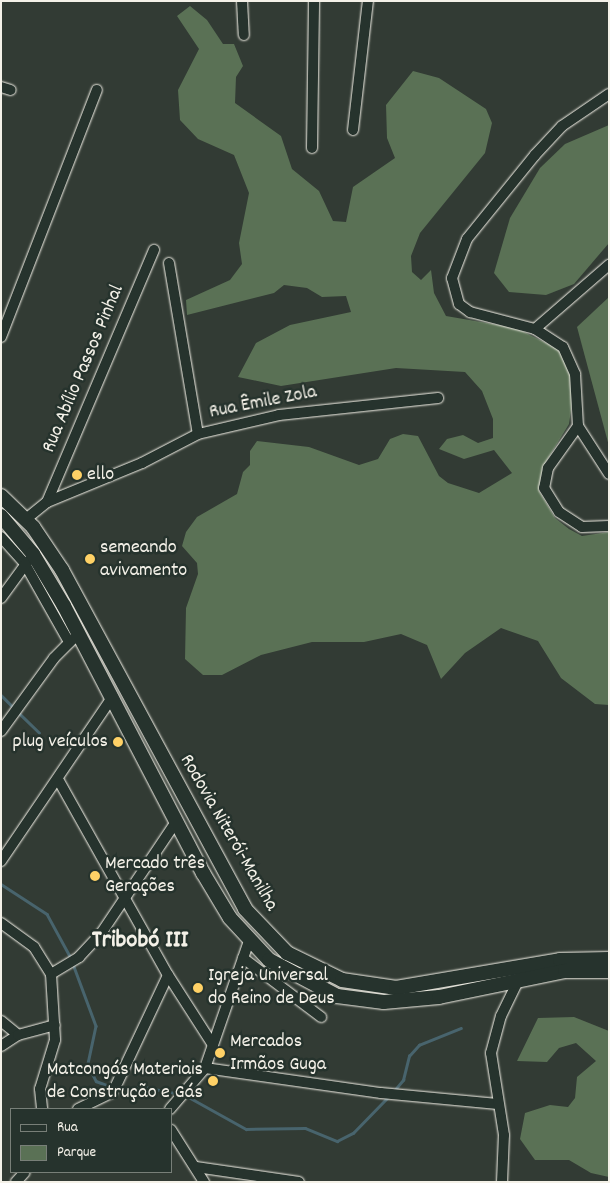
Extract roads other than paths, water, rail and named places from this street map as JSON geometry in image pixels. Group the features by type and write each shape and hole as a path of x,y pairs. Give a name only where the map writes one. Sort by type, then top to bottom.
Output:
{"highway":[{"name":"Rodovia Niterói-Manilha","path":"1,496 26,519 62,570 245,909 287,953 342,980 396,988 541,962 609,959"},
{"name":"Rodovia Niterói-Manilha","path":"1,516 30,559 74,638 113,696 203,873 249,941 287,973 350,999 413,1000 564,971 609,971"}],"street":[{"path":"242,1 244,35"},
{"path":"312,148 314,1"},
{"path":"353,130 368,1"},
{"path":"1,337 97,90"},
{"path":"609,94 562,126 535,155 455,261 453,290 459,304 470,312 535,329 569,356 580,404 578,426 548,468 544,488 559,512 582,527 609,526"},
{"name":"Rua Abílio Passos Pinhal","path":"47,502 154,250"},
{"path":"169,263 198,434"},
{"path":"535,329 609,265"},
{"name":"Rua Êmile Zola","path":"26,519 47,502 142,463 198,434 280,415 438,398"},
{"path":"578,426 609,474"},
{"path":"1,537 30,559 1,598"},
{"path":"1,731 20,704 74,638"},
{"path":"1,861 59,780 113,696"},
{"path":"59,780 168,975 213,1045"},
{"path":"51,974 79,957 127,899 176,822"},
{"path":"1,923 34,947 51,974 55,1025 54,1045 39,1099 42,1108"},
{"path":"171,1108 180,1100 205,1068 249,941"},
{"path":"242,958 320,1017"},
{"path":"80,1108 115,1088 168,975"},
{"path":"502,1182 504,1135 491,1053 519,979"},
{"path":"1,1020 18,1035"},
{"path":"1,1046 18,1035 55,1025"},
{"path":"205,1068 381,1093 498,1104"},
{"path":"172,1131 204,1182"},
{"path":"196,1167 299,1182"}],"waterway":[{"path":"1,695 15,709"},
{"path":"19,713 39,732"},
{"path":"1,884 47,914 71,958"},
{"path":"73,964 96,1026 88,1065 96,1081 112,1087"},
{"path":"393,1092 403,1080 409,1056 419,1045 461,1028"},
{"path":"117,1089 144,1087 180,1094"},
{"path":"185,1095 246,1129 305,1128 337,1141 353,1133 387,1098"}],"place":[{"name":"ello","path":"77,475"},
{"name":"semeando avivamento","path":"90,559"},
{"name":"plug veículos","path":"118,742"},
{"name":"Mercado três Gerações","path":"95,876"},
{"name":"Igreja Universal do Reino de Deus","path":"198,988"},
{"name":"Mercados Irmãos Guga","path":"220,1053"},
{"name":"Matcongás Materiais de Construção e Gás","path":"213,1081"}],"district":[{"name":"Tribobó III","path":"140,941"}]}
